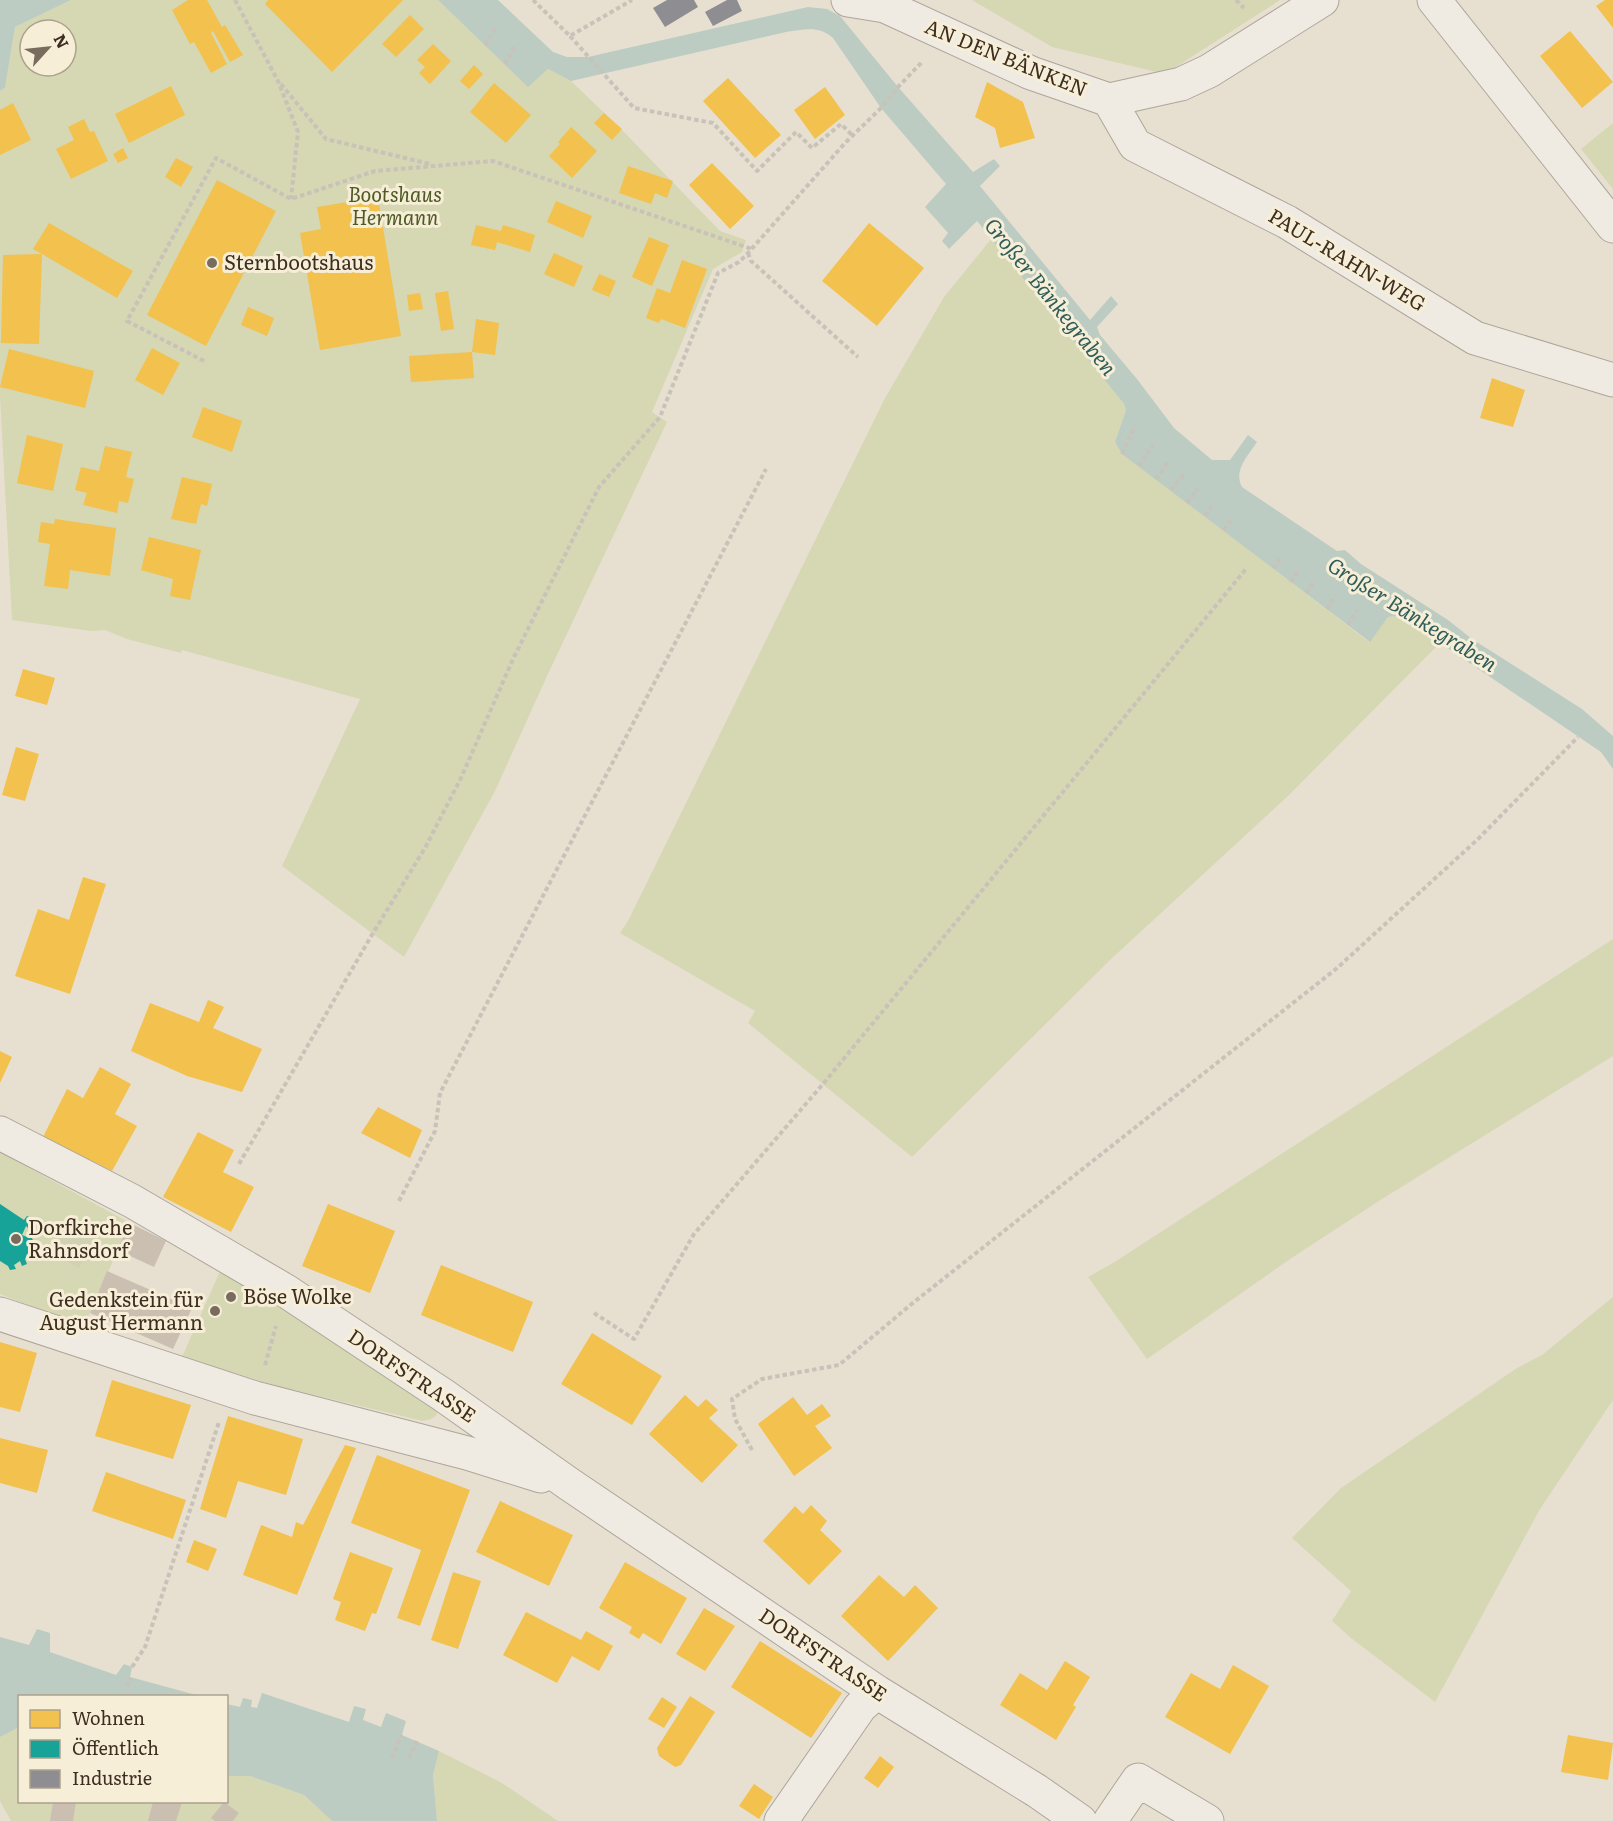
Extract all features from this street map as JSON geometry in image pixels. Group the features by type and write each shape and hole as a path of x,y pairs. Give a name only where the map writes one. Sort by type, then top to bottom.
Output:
{"street":[{"name":"AN DEN BÄNKEN","path":"848,0 885,6 1031,73 1109,100 1181,84 1209,71 1322,0"},
{"path":"1434,0 1613,226"},
{"name":"PAUL-RAHN-WEG","path":"1109,100 1135,145 1287,222 1475,338 1612,375"},
{"name":"DORFSTRASSE","path":"0,1133 132,1200 286,1291 443,1395 569,1484 877,1692 1080,1821"},
{"name":"DORFSTRASSE","path":"0,1314 255,1398 467,1453 569,1484"},
{"path":"781,1821 860,1707 877,1692"},
{"path":"1110,1821 1138,1780 1207,1821"}],"path":[{"path":"235,0 278,81 298,132 291,199"},
{"path":"533,0 570,36 634,108 713,123 757,171 796,132 812,148 830,130 841,124 852,135"},
{"path":"570,36 632,0"},
{"path":"485,45 495,28"},
{"path":"505,64 514,47"},
{"path":"278,81 326,139 434,165"},
{"path":"239,1164 435,828 461,778 513,659 598,487 660,417 718,273 739,262 748,254 852,135 881,108 898,87"},
{"path":"204,361 127,321 216,158 291,199 375,171 493,161 752,249"},
{"path":"748,254 751,261 858,357"},
{"path":"1122,454 1135,426"},
{"path":"1139,466 1153,445"},
{"path":"1156,479 1169,461"},
{"path":"399,1201 435,1131 440,1093 766,470"},
{"path":"1171,490 1184,474"},
{"path":"1187,503 1198,489"},
{"path":"1205,516 1212,505"},
{"path":"1224,530 1233,517"},
{"path":"1273,568 1282,556"},
{"path":"594,1313 634,1339 694,1233 831,1075 1246,569"},
{"path":"1291,582 1299,569"},
{"path":"1306,593 1315,580"},
{"path":"1327,609 1335,596"},
{"path":"1348,625 1357,610"},
{"path":"752,1450 735,1419 732,1399 762,1379 839,1365 915,1302 1336,969 1477,840 1578,737"},
{"path":"255,1398 286,1291"},
{"path":"132,1667 146,1647 221,1414"},
{"path":"127,1688 131,1678"},
{"path":"392,1758 401,1735"},
{"path":"410,1758 417,1742"}],"green space":[{"name":"Bootshaus Hermann","path":"71,0 438,0 528,86 548,69 571,81 720,231 746,240 742,252 713,269 652,412 667,422 495,791 404,957 282,866 360,699 182,650 181,653 127,639 105,630 91,631 12,620 0,396 0,91 5,88 15,27 18,26 18,78 78,78 78,18 34,18"},
{"path":"972,0 1280,0 1165,74 1052,47"},
{"path":"1613,123 1613,189 1581,149"},
{"path":"992,238 1124,404 1126,410 1115,442 1123,454 1369,642 1388,617 1396,616 1440,643 1288,796 1110,960 912,1157 748,1023 755,1011 620,933 629,919 885,398 944,297"},
{"path":"1613,939 1613,1056 1382,1199 1293,1257 1147,1359 1088,1277"},
{"path":"0,1152 130,1223 83,1328 0,1294"},
{"path":"71,1221 97,1235 79,1268 53,1253"},
{"path":"221,1269 431,1400 436,1407 437,1415 423,1421 277,1386 182,1357"},
{"path":"1613,1297 1613,1400 1540,1509 1435,1702 1332,1621 1351,1591 1292,1538 1341,1488 1517,1368 1542,1355"},
{"path":"18,1727 18,1803 228,1803 228,1776 250,1776 304,1795 332,1821 11,1821 0,1801 0,1737"},
{"path":"439,1751 502,1783 558,1821 437,1821 433,1775"}],"water":[{"path":"0,0 71,0 34,18 18,18 5,88 0,91"},
{"name":"Großer Bänkegraben","path":"438,0 498,0 553,52 567,57 588,57 808,7 827,9 840,16 898,87 973,172 994,159 1000,166 980,186 1090,320 1111,296 1118,304 1097,327 1100,335 1174,428 1212,460 1230,460 1248,435 1257,442 1240,469 1242,487 1337,551 1345,550 1361,564 1448,620 1472,639 1582,709 1613,736 1613,769 1601,752 1440,643 1396,616 1388,617 1370,642 1122,454 1115,442 1126,410 1124,404 977,221 949,249 942,241 948,233 925,207 946,184 881,108 833,38 827,34 811,29 786,32 571,81 548,69 528,87"},
{"path":"37,1629 50,1633 50,1652 116,1675 124,1664 132,1667 130,1677 196,1695 18,1695 18,1728 0,1737 0,1637 29,1645"},
{"path":"262,1693 349,1722 354,1706 366,1709 363,1720 381,1727 386,1713 406,1721 402,1735 439,1751 433,1775 437,1821 332,1821 304,1795 250,1776 228,1776 228,1704 240,1707 243,1698 252,1700 251,1707 257,1708"}],"building: Wohnen":[{"path":"188,0 207,0 222,27 225,25 243,55 230,62 213,31 211,33 227,64 211,73 194,42 190,44 172,10"},
{"path":"268,0 403,0 332,72 265,4"},
{"path":"1605,0 1613,0 1613,28 1596,6"},
{"path":"410,15 424,29 396,57 382,44"},
{"path":"1570,31 1613,82 1582,108 1540,56"},
{"path":"433,44 451,61 430,84 419,73 425,67 417,60"},
{"path":"474,65 483,74 469,89 460,81"},
{"path":"728,78 781,135 755,158 703,101"},
{"path":"987,82 1023,102 1035,138 1000,148 995,128 975,117"},
{"path":"494,83 531,115 506,143 470,112"},
{"path":"171,86 185,115 129,143 115,114"},
{"path":"825,87 845,115 815,139 794,110"},
{"path":"13,103 31,140 0,155 0,110"},
{"path":"604,113 622,129 612,140 594,123"},
{"path":"84,119 90,132 94,131 108,161 71,179 56,149 74,140 68,127"},
{"path":"571,127 597,151 572,178 549,156"},
{"path":"123,148 128,158 118,163 113,154"},
{"path":"176,158 193,167 181,187 165,177"},
{"path":"712,163 754,206 730,229 689,185"},
{"path":"628,166 673,181 667,198 655,193 651,204 619,193"},
{"name":"Sternbootshaus","path":"217,180 276,211 206,346 147,315"},
{"path":"378,197 401,336 320,350 300,233 321,229 317,207"},
{"path":"556,201 592,216 583,238 547,222"},
{"path":"49,223 133,271 117,298 33,249"},
{"path":"869,223 924,268 877,326 822,281"},
{"path":"476,225 501,231 503,225 535,235 530,252 497,242 495,250 471,245"},
{"path":"649,237 669,245 652,286 632,277"},
{"path":"554,253 583,266 574,287 544,274"},
{"path":"42,254 39,344 1,343 3,255"},
{"path":"682,260 707,269 685,328 661,319 659,323 646,318 657,288 670,293"},
{"path":"599,274 616,281 609,297 592,290"},
{"path":"448,291 454,329 441,331 435,293"},
{"path":"420,293 423,309 409,311 407,295"},
{"path":"248,307 274,318 267,336 241,325"},
{"path":"476,319 499,323 495,355 472,352"},
{"path":"152,348 180,363 163,395 135,380"},
{"path":"9,349 94,371 85,408 0,387"},
{"path":"472,352 474,378 411,382 409,356"},
{"path":"1492,378 1525,390 1513,427 1480,418"},
{"path":"203,407 242,421 232,452 192,437"},
{"path":"27,435 63,444 53,491 17,483"},
{"path":"105,446 132,452 126,477 134,479 128,503 119,501 117,513 83,505 87,493 75,490 81,467 99,471"},
{"path":"182,477 212,484 207,506 201,504 196,524 171,519"},
{"path":"55,519 116,528 110,576 70,570 68,589 44,586 50,544 38,542 41,522 54,524"},
{"path":"149,537 201,550 190,600 170,596 173,579 141,570"},
{"path":"23,669 55,678 47,705 15,696"},
{"path":"16,747 39,754 25,801 2,795"},
{"path":"83,877 106,884 70,994 15,976 38,909 69,920"},
{"path":"208,1000 224,1007 213,1028 262,1049 242,1092 187,1076 131,1051 150,1003 199,1022"},
{"path":"0,1051 12,1057 0,1083"},
{"path":"100,1067 131,1084 115,1114 137,1126 112,1171 43,1137 67,1089 83,1098"},
{"path":"378,1107 422,1130 410,1158 361,1133"},
{"path":"198,1132 234,1150 223,1172 254,1187 231,1232 163,1197"},
{"path":"328,1204 395,1231 370,1293 302,1266"},
{"path":"441,1265 533,1302 513,1352 421,1315"},
{"path":"592,1333 662,1376 632,1425 561,1384"},
{"path":"0,1342 37,1353 20,1412 0,1407"},
{"path":"112,1380 191,1405 173,1459 95,1436"},
{"path":"685,1395 698,1407 706,1399 718,1410 709,1418 738,1445 702,1483 649,1434"},
{"path":"793,1397 807,1415 822,1404 831,1416 815,1426 832,1448 794,1476 758,1424"},
{"path":"228,1416 303,1439 286,1495 238,1481 226,1518 200,1509"},
{"path":"0,1438 48,1450 37,1493 0,1483"},
{"path":"345,1445 356,1448 297,1595 243,1575 261,1525 292,1537 296,1522 303,1525"},
{"path":"377,1455 470,1490 420,1626 397,1618 421,1550 351,1523"},
{"path":"106,1472 186,1500 173,1539 92,1511"},
{"path":"500,1501 573,1535 549,1586 476,1552"},
{"path":"811,1505 827,1521 820,1530 842,1551 809,1585 763,1541 795,1506 803,1514"},
{"path":"194,1540 217,1549 208,1571 186,1562"},
{"path":"350,1552 393,1568 376,1614 372,1613 365,1631 335,1620 341,1602 333,1599"},
{"path":"625,1562 687,1598 661,1644 643,1633 639,1639 629,1633 632,1627 599,1608"},
{"path":"453,1572 481,1581 458,1649 431,1640"},
{"path":"879,1575 904,1597 915,1585 938,1608 888,1661 841,1616"},
{"path":"704,1608 735,1626 705,1671 676,1654"},
{"path":"526,1612 581,1640 586,1631 613,1646 599,1671 572,1656 557,1683 503,1655"},
{"path":"760,1641 842,1693 811,1738 731,1687"},
{"path":"1065,1661 1090,1677 1073,1705 1076,1707 1056,1740 1000,1705 1020,1673 1047,1690"},
{"path":"1233,1665 1269,1686 1230,1754 1165,1717 1191,1673 1220,1689"},
{"path":"690,1696 715,1712 681,1765 675,1767 659,1756 657,1748"},
{"path":"662,1697 677,1707 664,1728 648,1719"},
{"path":"1568,1735 1613,1743 1608,1780 1561,1772"},
{"path":"880,1756 894,1767 878,1788 864,1778"},
{"path":"754,1784 773,1797 759,1819 739,1806"}],"building: Öffentlich":[{"name":"Dorfkirche Rahnsdorf","path":"0,1204 24,1220 27,1216 31,1218 28,1222 32,1225 29,1229 26,1226 22,1235 27,1237 30,1235 33,1240 28,1242 28,1248 33,1248 33,1253 28,1253 25,1259 27,1264 22,1266 20,1261 14,1265 16,1269 10,1270 0,1261"}],"building: Industrie":[{"path":"667,0 694,0 698,7 665,27 653,8"},
{"path":"727,0 737,0 742,11 713,26 705,12"}],"building: Sonstige":[{"path":"130,1223 166,1241 154,1267 117,1250"},
{"path":"107,1271 192,1308 173,1349 90,1313"},
{"path":"53,1803 76,1803 73,1821 50,1821"},
{"path":"153,1803 182,1803 176,1821 148,1821"},
{"path":"223,1803 239,1813 233,1821 215,1821 211,1818"}],"place":[{"name":"Sternbootshaus","path":"212,263"},
{"name":"Dorfkirche Rahnsdorf","path":"16,1239"},
{"name":"Böse Wolke","path":"231,1297"},
{"name":"Gedenkstein für August Hermann","path":"215,1311"}]}
